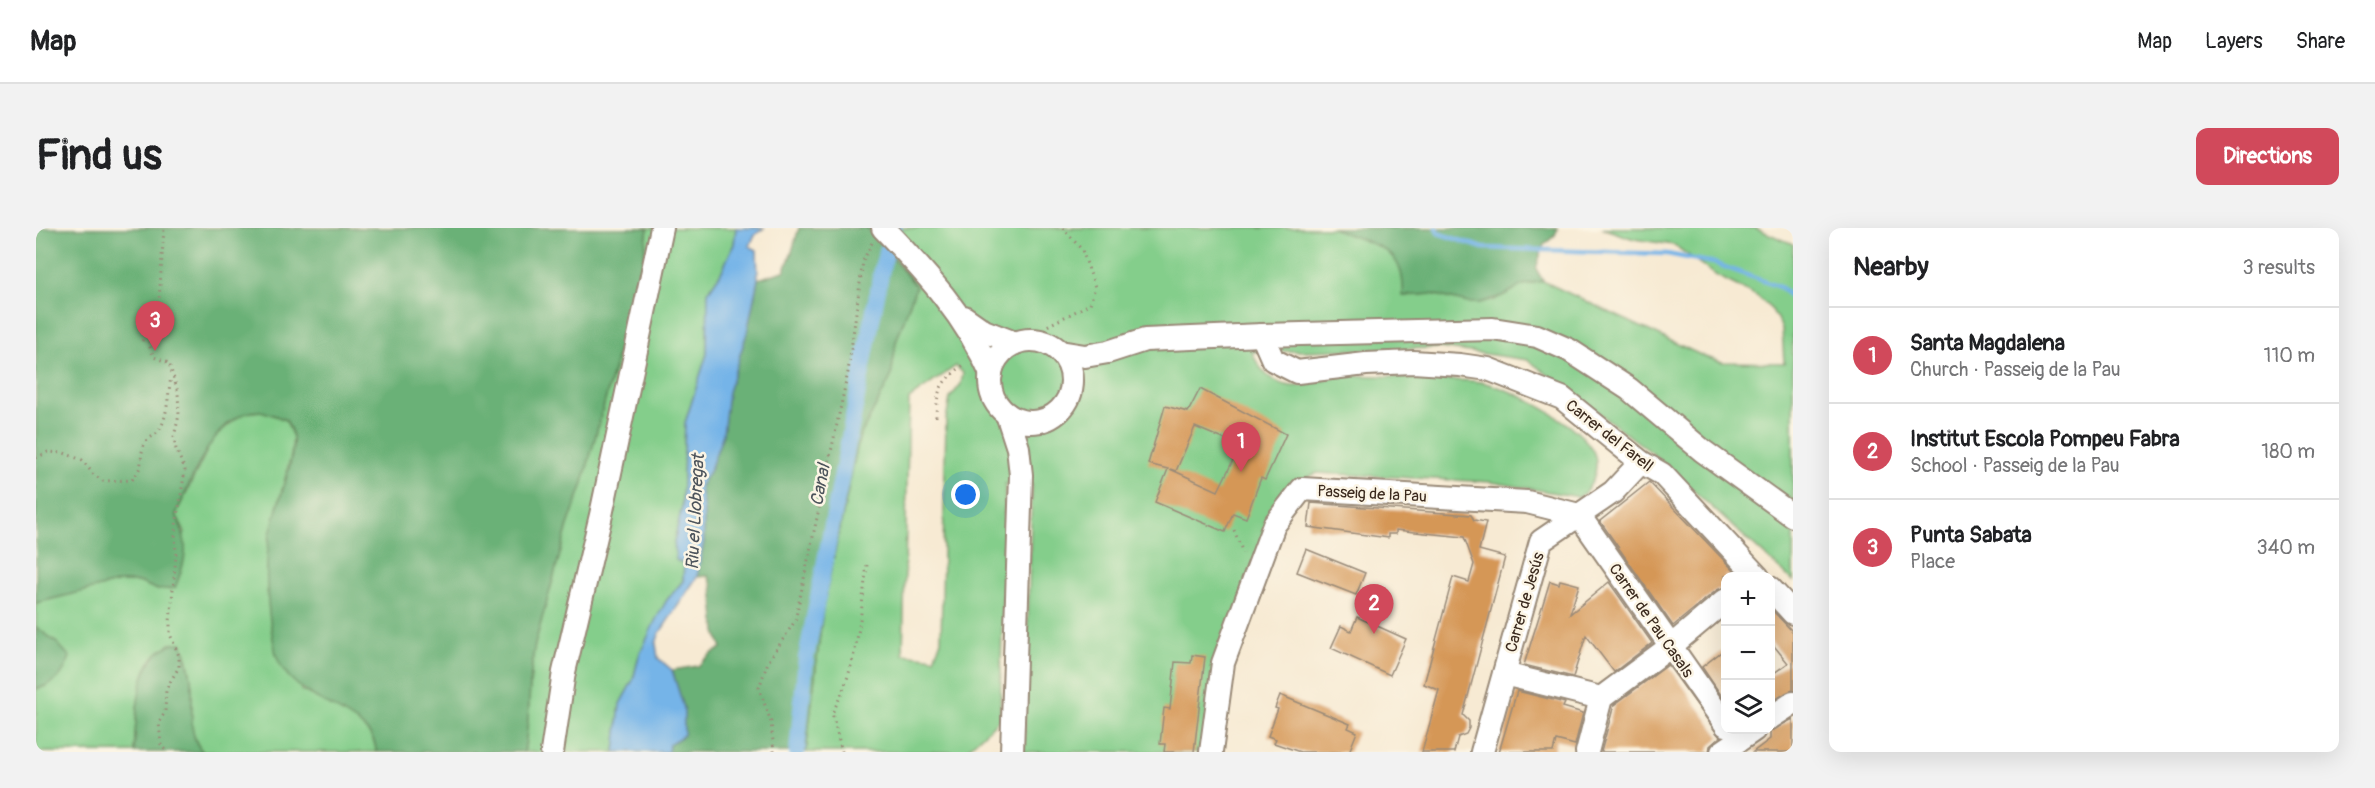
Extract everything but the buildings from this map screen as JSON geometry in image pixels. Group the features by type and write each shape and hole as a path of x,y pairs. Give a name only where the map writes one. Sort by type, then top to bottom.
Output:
{"street":[{"path":"552,752 564,672 601,515 662,228"},
{"path":"880,232 904,250 957,312 977,342 987,365 993,396 1007,414 1018,448 1021,475 1012,743 998,752"},
{"path":"957,312 984,331 1016,344"},
{"path":"987,365 1016,344 1028,340 1085,356 1145,340 1493,329 1537,336 1569,350 1629,389 1703,451 1793,516"},
{"name":"Carrer del Farell","path":"1262,335 1273,360 1297,372 1366,364 1413,362 1488,369 1514,377 1562,398 1641,462 1662,474 1753,572"},
{"path":"1050,347 1069,365 1071,389"},
{"path":"1021,475 1026,449 1043,420 1061,408 1071,389 1088,366 1108,351"},
{"path":"1007,414 1020,420 1043,420"},
{"name":"Carrer de Jesús","path":"1482,752 1541,541 1613,492 1641,462"},
{"name":"Passeig de la Pau","path":"1211,752 1223,663 1274,525 1302,489 1527,502 1579,515"},
{"name":"Carrer de Pau Casals","path":"1579,515 1735,738"},
{"name":"Carrer del Farell","path":"1775,595 1793,613"},
{"path":"1587,752 1601,698 1671,646 1721,603"},
{"path":"1504,674 1601,698"},
{"path":"1775,715 1793,703"}],"path":[{"path":"142,341 158,315 164,228"},
{"path":"1050,347 1047,326 1090,304 1095,287 1082,250 1063,228"},
{"path":"774,752 771,722 759,688 768,662 795,621 848,372 863,261 880,232"},
{"path":"151,329 148,345 154,357 169,363 171,376 178,392 179,415 174,437 176,449 185,470 175,532 176,556 170,622 170,634 179,656 179,667 166,689 165,712 159,722 161,746 168,752"},
{"path":"936,417 937,393 949,376 967,363 987,365"},
{"path":"36,458 48,452 64,453 82,460 94,475 103,481 132,480 142,468 144,446 149,437 158,433 162,426 171,376"},
{"path":"842,752 832,713 844,692 855,655 867,566"}],"green space":[{"path":"36,228 648,228 644,256 582,486 568,525 536,640 531,668 524,752 376,752 373,738 363,727 313,696 284,671 276,654 271,626 267,568 271,529 288,473 293,437 286,420 266,412 244,414 230,422 217,435 197,466 176,514 183,534 185,551 175,588 158,590 139,582 120,582 36,603"},
{"path":"648,228 736,228 734,244 721,273 708,292 707,354 685,423 682,507 674,542 684,564 683,581 667,600 639,656 633,680 620,704 615,752 524,752 531,668 536,640 568,525 582,486 644,256"},
{"path":"799,228 867,228 916,286 896,342 891,377 859,438 823,608 806,752 668,752 669,744 684,735 684,708 672,670 698,666 722,648 716,632 712,585 708,576 697,577 704,542 704,510 700,486 710,470 723,434 728,392 747,333 758,279 784,271"},
{"path":"867,228 1333,228 1374,244 1392,255 1403,272 1404,296 1432,294 1456,300 1492,301 1523,285 1543,281 1705,357 1723,362 1784,363 1782,328 1772,310 1757,296 1717,276 1674,245 1634,239 1602,228 1755,228 1793,244 1793,581 1651,452 1528,360 1441,348 1252,352 1257,363 1269,377 1292,386 1335,377 1383,376 1469,380 1494,386 1544,409 1575,430 1594,453 1596,465 1594,478 1588,489 1579,497 1491,482 1317,473 1287,486 1278,498 1219,658 1206,752 1024,752 1032,485 1005,484 1000,719 964,752 806,752 823,608 859,438 891,377 896,342 916,286 901,265","holes":["956,366 963,373 961,384 950,398 946,419 941,641 934,658 903,654 909,399"]},
{"path":"1333,228 1558,228 1555,235 1543,246 1536,269 1543,281 1523,285 1502,296 1480,303 1468,303 1432,294 1403,296 1399,266 1392,256 1373,244"},
{"path":"262,411 286,420 293,438 291,456 269,539 268,559 301,690 335,707 359,723 374,742 376,752 203,752 193,730 191,677 182,643 170,644 146,670 137,707 134,752 36,752 36,689 47,686 57,643 36,627 36,603 120,582 139,582 158,590 185,533 176,514 213,438 243,413"},
{"path":"36,627 57,643 70,657 58,678 36,689"},
{"path":"182,643 191,683 193,730 203,752 134,752 138,703 147,669 155,656 166,647"}],"water":[{"name":"Riu el Llobregat","path":"736,228 764,228 756,234 749,246 757,250 758,279 747,333 728,392 723,434 710,470 700,486 704,510 704,542 697,577 659,634 656,644 658,658 672,670 684,708 684,735 669,744 668,752 615,752 620,704 633,680 639,656 667,600 683,581 684,564 676,560 674,542 682,507 685,423 707,354 708,292 721,273 734,244"}],"waterway":[{"path":"1436,228 1438,233 1483,248 1667,254 1714,263 1782,288 1793,299"},
{"name":"Canal","path":"797,752 806,658 883,264 894,229"}],"place":[{"name":"Punta Sabata","path":"155,351"},
{"name":"Santa Magdalena","path":"1241,472"},
{"name":"Institut Escola Pompeu Fabra","path":"1374,634"}]}
